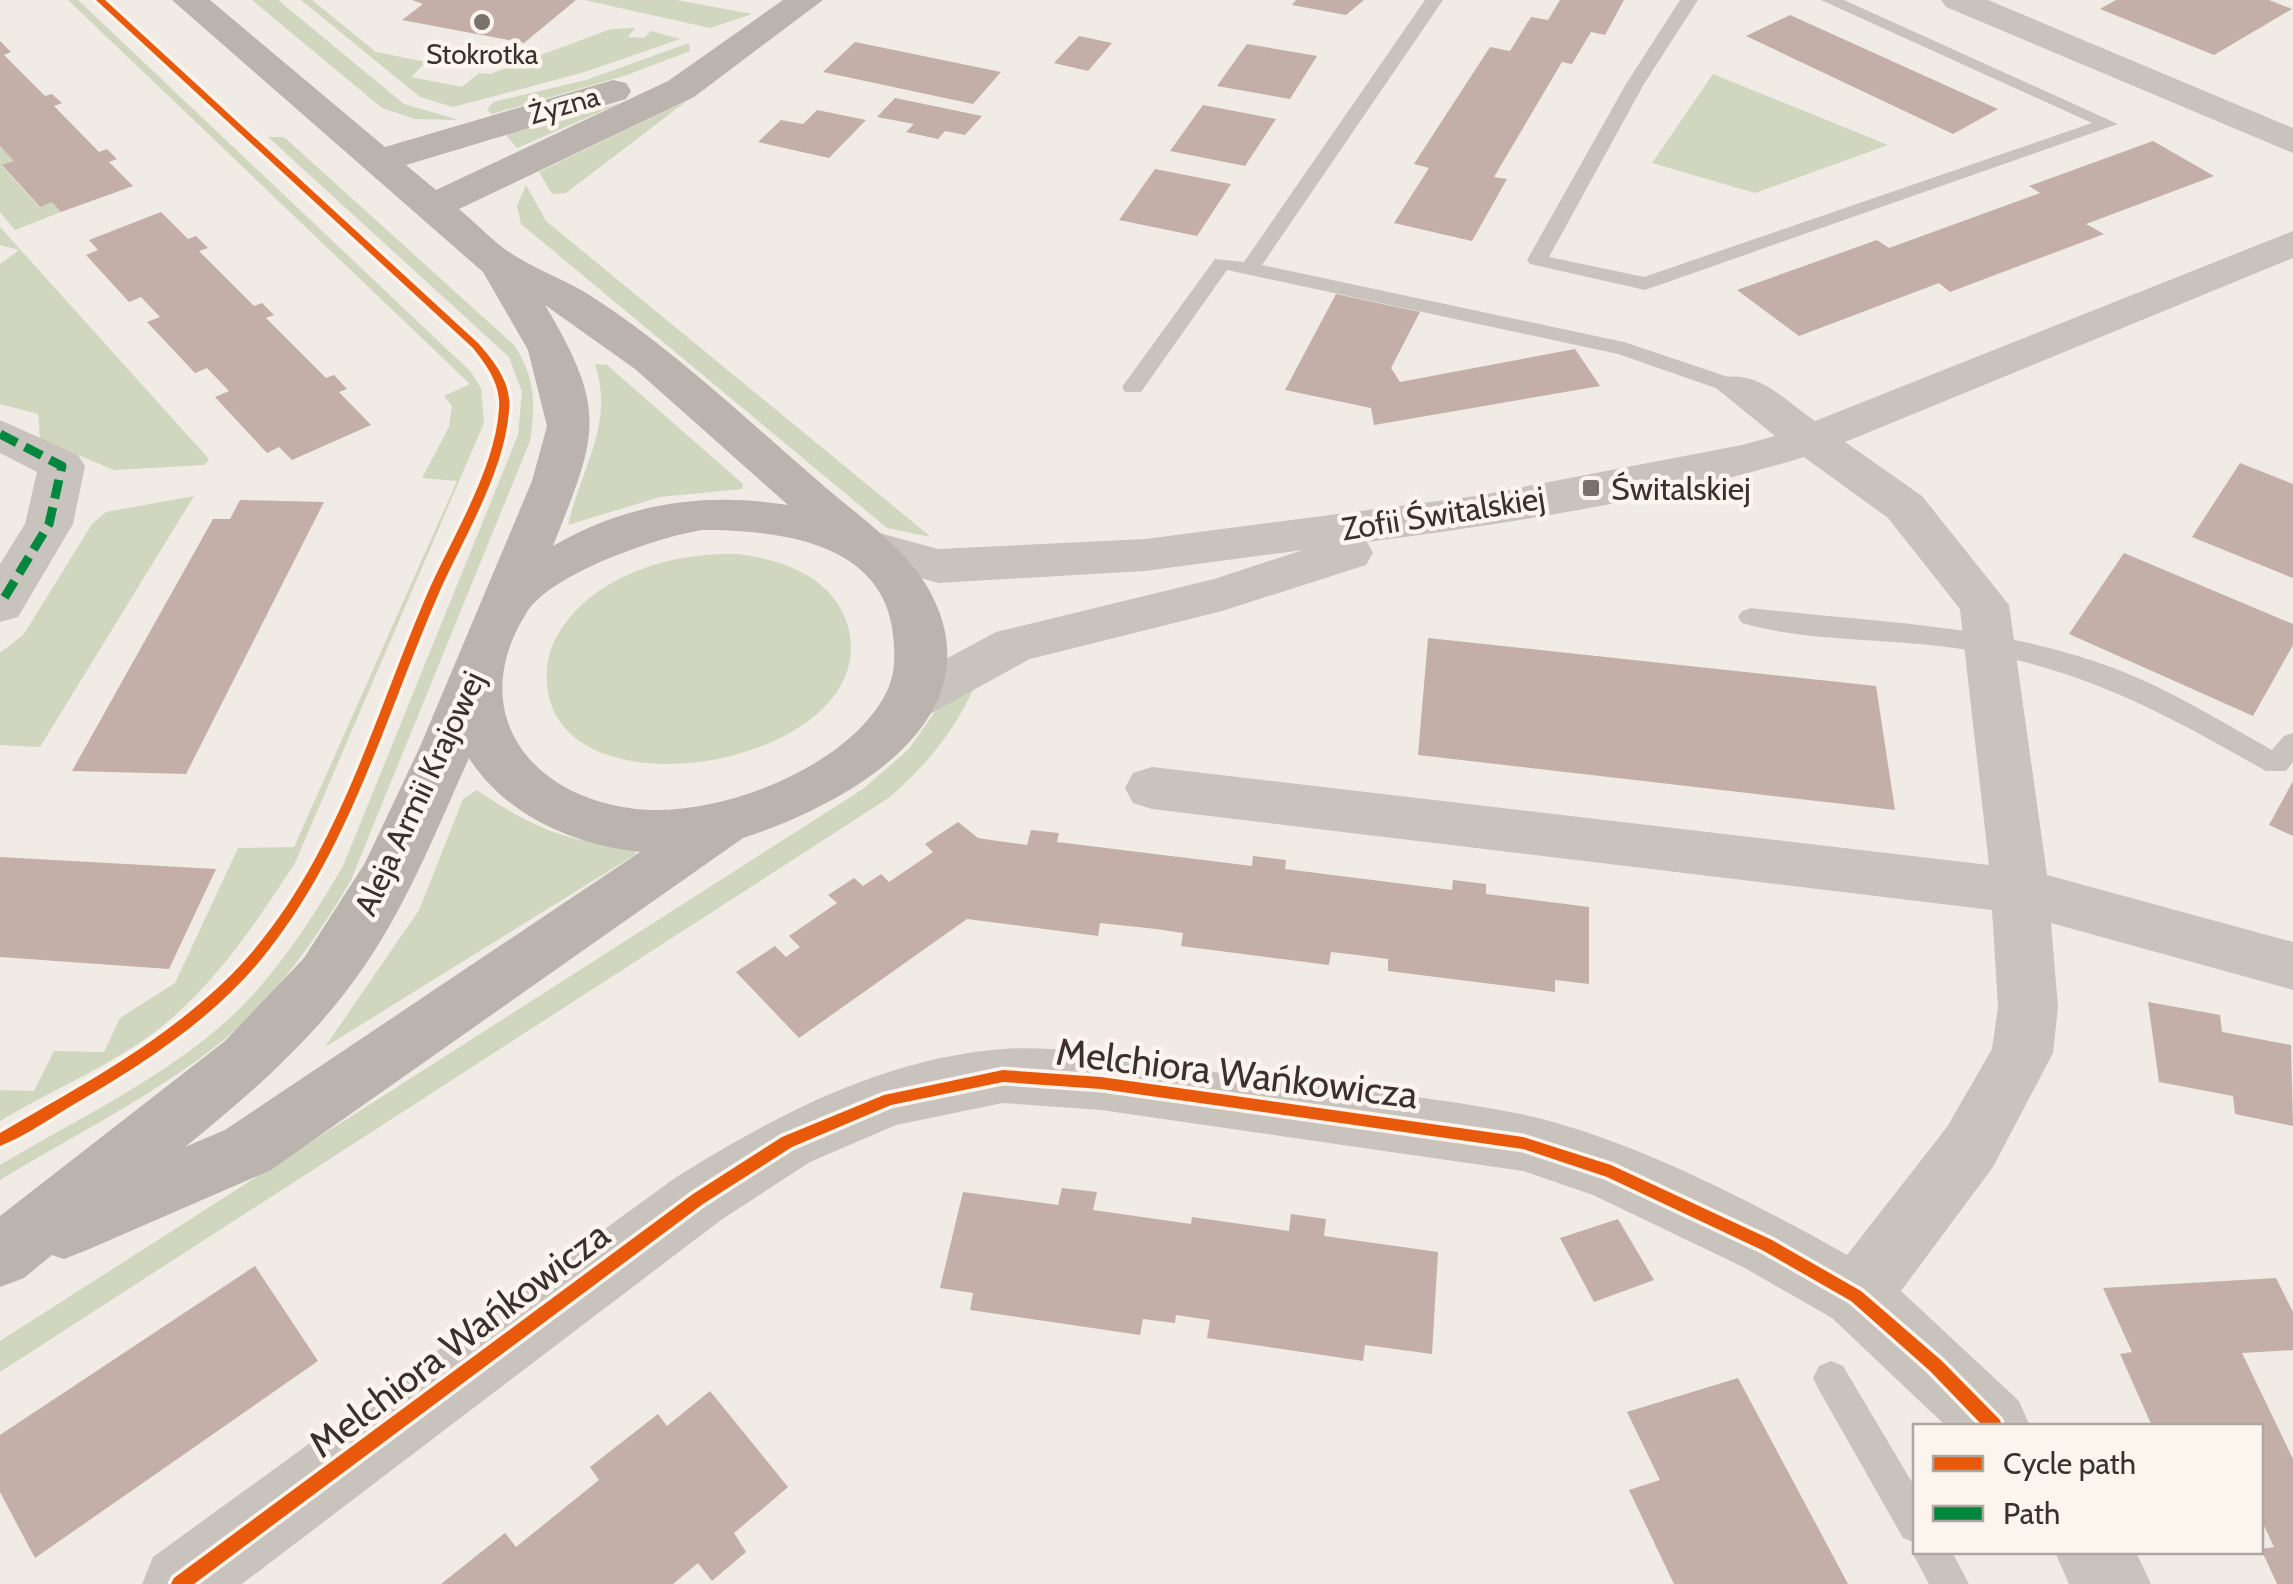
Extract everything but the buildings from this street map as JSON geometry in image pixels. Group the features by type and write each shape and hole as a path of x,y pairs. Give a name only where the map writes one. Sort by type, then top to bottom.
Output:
{"street":[{"name":"Aleja Armii Krajowej","path":"190,0 500,265 575,304 650,360 854,542"},
{"name":"Żyzna","path":"432,207 681,89 806,0"},
{"path":"1958,0 2293,142"},
{"name":"Żyzna","path":"378,160 643,82 747,42"},
{"name":"Zofii Świtalskiej","path":"854,542 938,566 1145,555 1476,512 1748,459 1810,440 2293,243"},
{"name":"Aleja Armii Krajowej","path":"1,1256 246,1060 325,975 389,874 554,481 570,426 564,390 550,350 500,265"},
{"path":"1738,388 1905,507 1984,605 1992,647 2020,891 2028,1007 2022,1054 1970,1147 1856,1296"},
{"path":"0,605 49,524 62,466 7,436"},
{"path":"911,702 1014,645 1222,594 1476,512"},
{"path":"476,670 480,734 505,770 542,798 581,818 632,830 686,832 786,802 848,768 884,739 911,702 922,667 922,628 911,597 891,570 854,542 806,524 759,514 666,518 582,547 502,604"},
{"path":"1152,788 2020,891 2293,966"},
{"name":"Aleja Armii Krajowej","path":"1,1256 248,1150 729,821"},
{"name":"Melchiora Wańkowicza","path":"180,1584 698,1199 787,1142 889,1099 1003,1076 1101,1082 1523,1143 1611,1172 1767,1244 1856,1296 1936,1366 1992,1424"},
{"path":"2093,1554 2114,1584"}],"lane":[{"path":"1250,268 1434,0"},
{"path":"1689,0 1635,84 1537,260 1645,284 2110,124 1830,0"},
{"path":"1133,387 1222,262 1624,348 1738,388"},
{"path":"1751,616 1992,647 2069,662 2133,686 2276,764 2293,743"},
{"path":"1832,1378 1913,1519"},
{"path":"1932,1554 1950,1584"}],"green space":[{"path":"68,0 78,0 471,372 481,388 484,423 295,863 266,906 220,969 165,1024 106,1063 0,1121 0,1090 34,1091 54,1051 104,1052 120,1018 175,983 238,848 294,847 457,481 422,478 449,427 452,406 444,396 470,384"},
{"path":"252,0 278,0 404,104 459,120 415,119 382,108"},
{"path":"301,0 312,0 376,52 426,62 411,77 462,87 479,73 490,74 611,29 635,28 628,37 644,38 651,31 680,39 585,72 453,107 420,97"},
{"path":"584,0 676,0 752,14 710,28"},
{"path":"689,43 690,51 627,75 492,114 487,110 493,102 586,80"},
{"path":"1713,74 1888,145 1755,193 1652,163"},
{"path":"688,100 566,193 552,194 539,172"},
{"path":"621,103 517,148 506,135"},
{"path":"268,137 284,137 514,345 532,391 530,441 351,880 305,951 250,1016 195,1062 0,1180 0,1165 151,1078 207,1037 265,981 293,944 343,866 518,435 522,392 509,357"},
{"path":"0,146 14,161 2,166 39,207 52,202 61,212 15,230 0,212"},
{"path":"526,185 546,221 931,537 887,528 521,224 517,206"},
{"path":"0,227 209,459 205,465 114,470 40,439 38,414 0,404 0,264 19,250 0,245"},
{"path":"595,364 607,365 743,484 742,489 660,497 568,525 599,426 600,386"},
{"path":"194,496 40,747 0,745 0,653 24,634 92,524 106,512"},
{"path":"738,554 803,573 840,607 847,623 847,673 817,714 769,743 709,760 649,763 595,750 558,719 547,669 549,657 564,624 581,605 600,590 649,566 701,555"},
{"path":"974,688 938,747 890,797 0,1372 0,1341 863,789 909,749 936,710"},
{"path":"477,790 514,814 551,831 591,842 634,846 636,854 325,1047 419,910 463,799"}],"marked path":[{"path":"0,434 62,466 49,524 0,605"}],"cycle path":[{"path":"0,1140 134,1060 196,1015 252,961 283,921 311,879 356,786 412,643 485,481 504,413 498,377 476,346 100,0"},
{"path":"180,1584 698,1199 787,1142 889,1099 1003,1076 1101,1083 1523,1143 1611,1172 1767,1245 1856,1296 1936,1366 1992,1424"}],"place":[{"name":"Stokrotka","path":"482,22"},
{"name":"Świtalskiej","path":"1591,488"}]}
